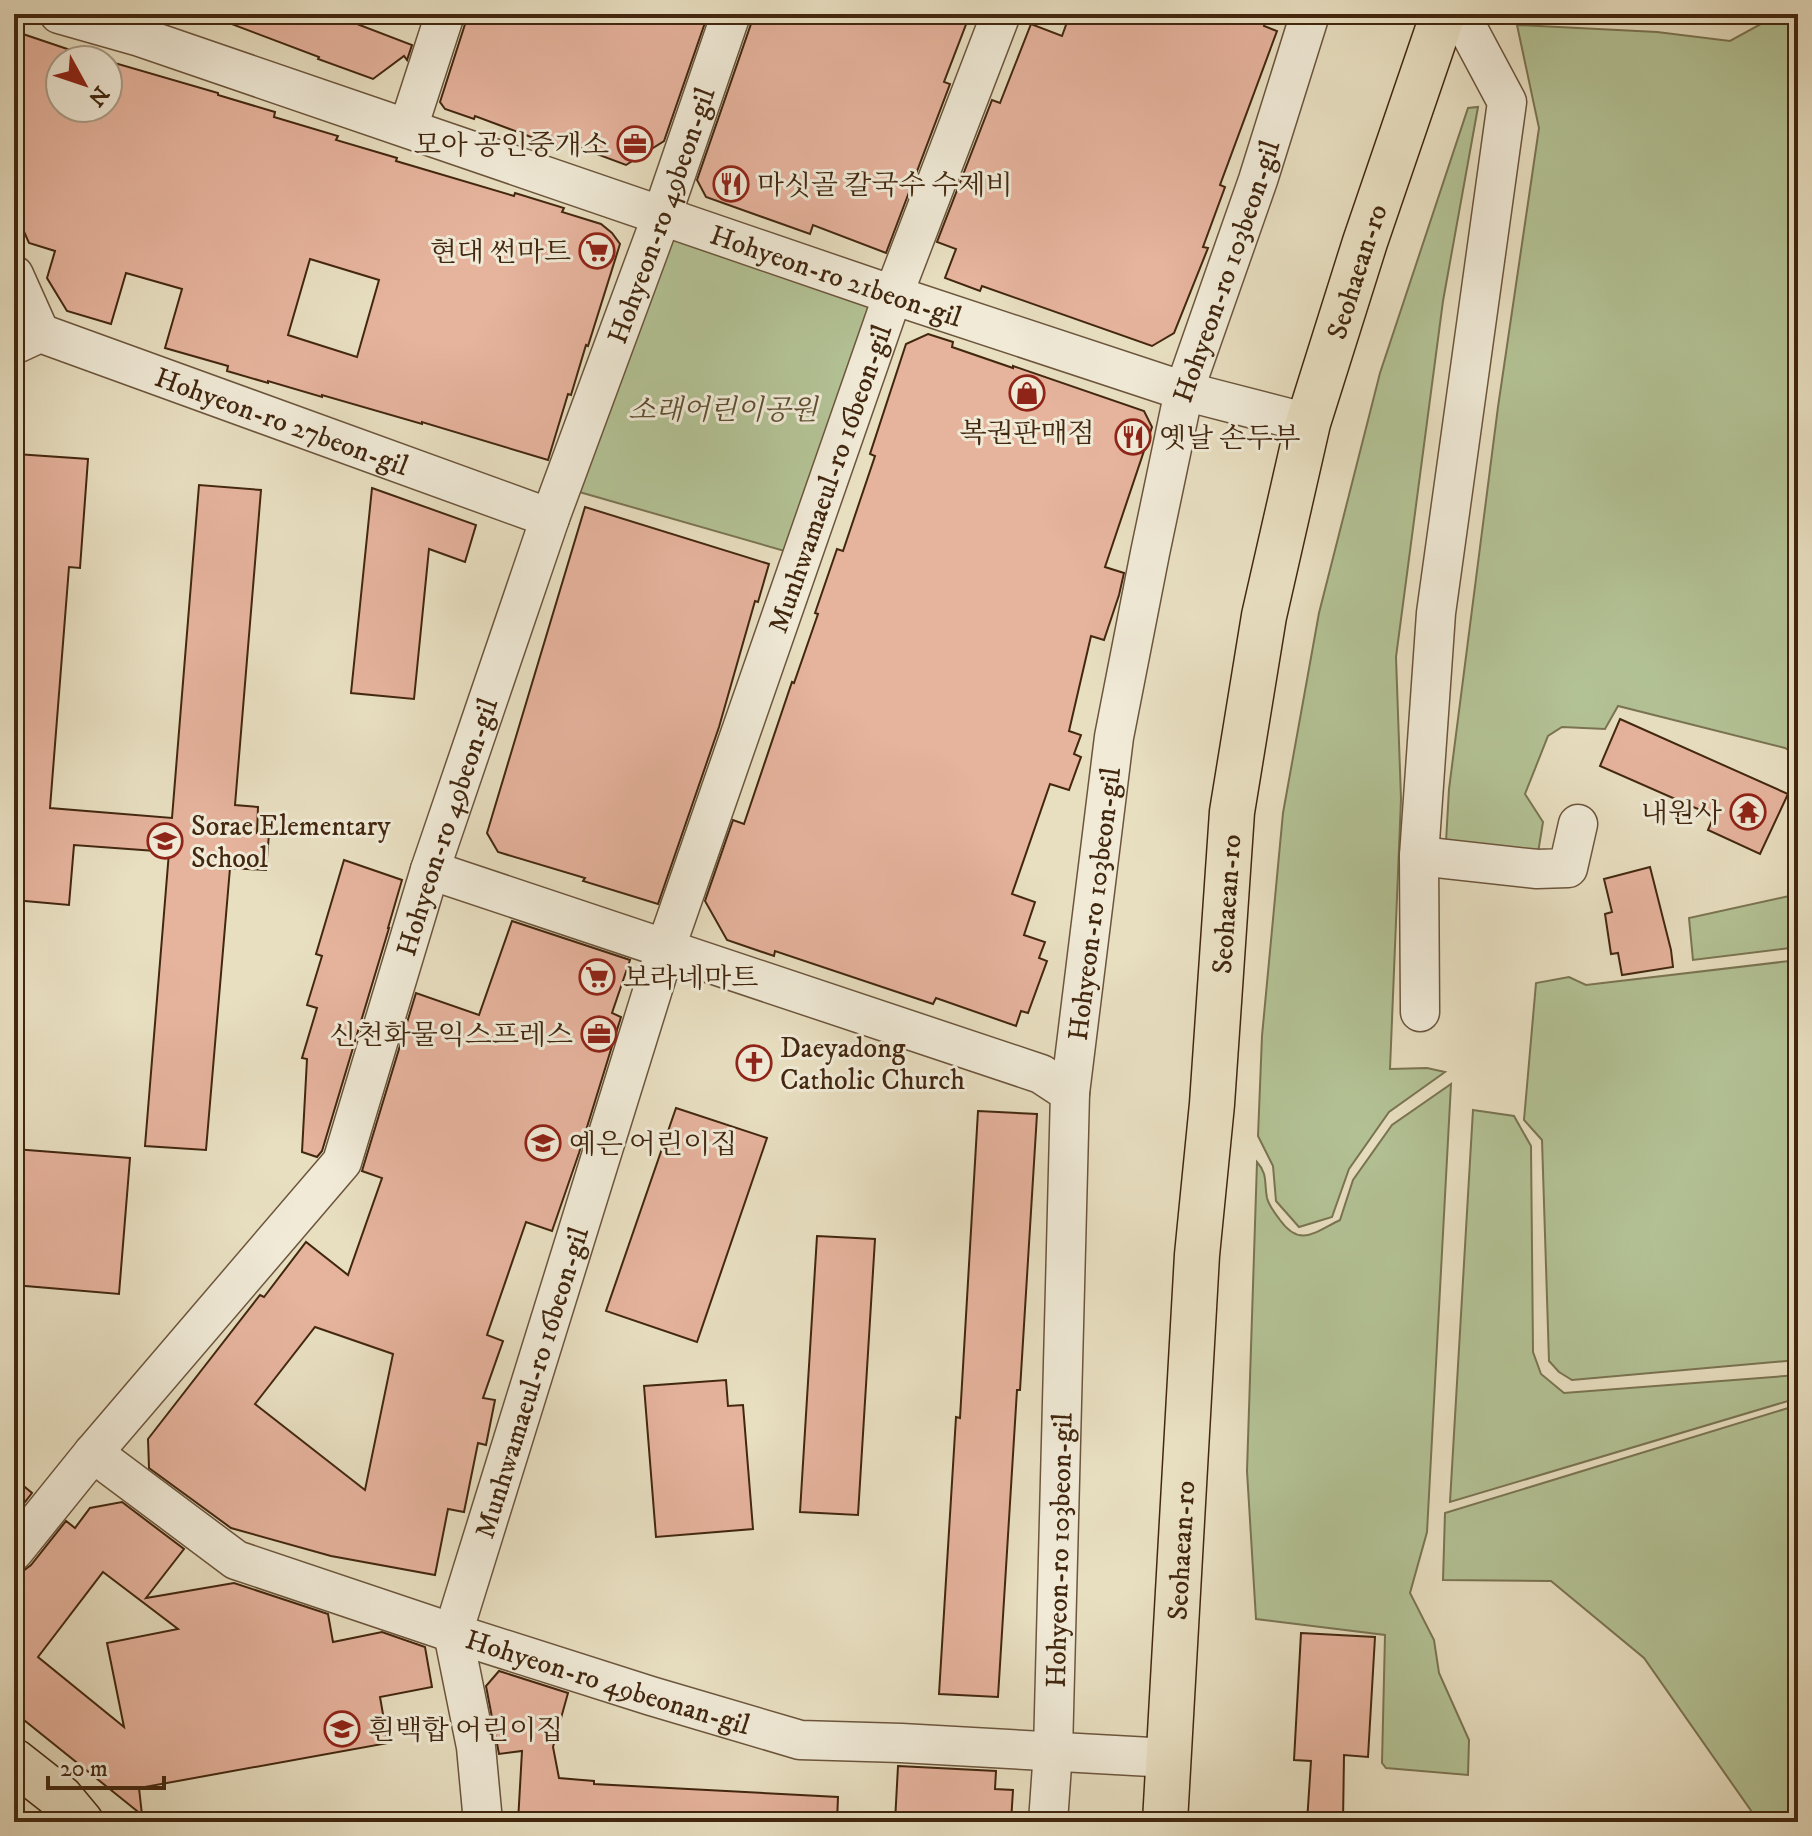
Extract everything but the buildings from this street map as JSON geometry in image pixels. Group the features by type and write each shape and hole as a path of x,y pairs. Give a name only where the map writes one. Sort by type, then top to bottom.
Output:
{"main road":[{"name":"Seohaean-ro","path":"1165,1822 1197,1255 1213,1089 1232,812 1264,616 1308,423 1365,242 1443,14"},
{"path":"14,1761 61,1798 81,1822"}],"street":[{"name":"Hohyeon-ro 21beon-gil","path":"59,14 144,26 408,128 893,295 1184,391 1308,423"},
{"path":"408,128 445,14"},
{"name":"Hohyeon-ro 49beon-gil","path":"14,1551 93,1453 342,1162 430,870 550,518 662,215 731,14"},
{"name":"Munhwamaeul-ro 16beon-gil","path":"483,1822 476,1747 453,1633 666,947 893,295 1001,14"},
{"name":"Hohyeon-ro 103beon-gil","path":"1048,1822 1053,1751 1070,1093 1114,737 1184,391 1258,180 1310,14"},
{"path":"1420,1012 1419,856 1436,613 1507,102 1460,14"},
{"path":"14,275 27,339"},
{"name":"Hohyeon-ro 27beon-gil","path":"27,339 550,518"},
{"path":"1419,856 1537,869 1568,868 1578,824"},
{"path":"430,870 1041,1074 1070,1093"},
{"name":"Hohyeon-ro 49beonan-gil","path":"93,1453 236,1560 453,1633 800,1740 1169,1758"}],"green space":[{"path":"1779,14 1798,14 1798,756 1785,748 1618,706 1605,729 1562,727 1548,736 1525,794 1543,822 1538,853 1446,842 1449,789 1498,407 1539,128 1517,25 1657,32 1730,41"},
{"path":"1478,107 1443,301 1396,657 1401,799 1390,1069 1427,1068 1445,1072 1389,1112 1349,1169 1332,1217 1299,1227 1276,1201 1273,1166 1258,1136 1262,1036 1283,813 1319,613 1380,373 1468,108"},
{"name":"소래어린이공원","path":"666,226 884,301 795,554 569,489"},
{"path":"1798,894 1798,947 1693,960 1689,918"},
{"path":"1798,960 1798,1360 1572,1380 1549,1361 1542,1140 1524,1120 1536,983 1569,977 1586,985"},
{"path":"1451,1084 1427,1532 1410,1593 1434,1640 1439,1673 1469,1740 1468,1775 1386,1768 1382,1763 1385,1635 1256,1619 1247,1471 1257,1162 1264,1175 1268,1201 1287,1229 1301,1235 1315,1233 1340,1220 1353,1180 1392,1125"},
{"path":"1473,1110 1514,1116 1531,1146 1533,1352 1541,1374 1564,1393 1798,1375 1798,1398 1450,1502"},
{"path":"1798,1405 1798,1822 1759,1822 1644,1658 1551,1581 1443,1580 1445,1513"}],"place":[{"name":"모아 공인중개소","path":"635,144"},
{"name":"마싯골 칼국수 수제비","path":"731,184"},
{"name":"현대 썬마트","path":"597,251"},
{"name":"복권판매점","path":"1027,393"},
{"name":"옛날 손두부","path":"1133,437"},
{"name":"내원사","path":"1748,812"},
{"name":"Sorae Elementary School","path":"165,841"},
{"name":"보라네마트","path":"597,977"},
{"name":"신천화물익스프레스","path":"599,1034"},
{"name":"Daeyadong Catholic Church","path":"754,1063"},
{"name":"예은 어린이집","path":"543,1143"},
{"name":"흰백합 어린이집","path":"342,1729"}]}
